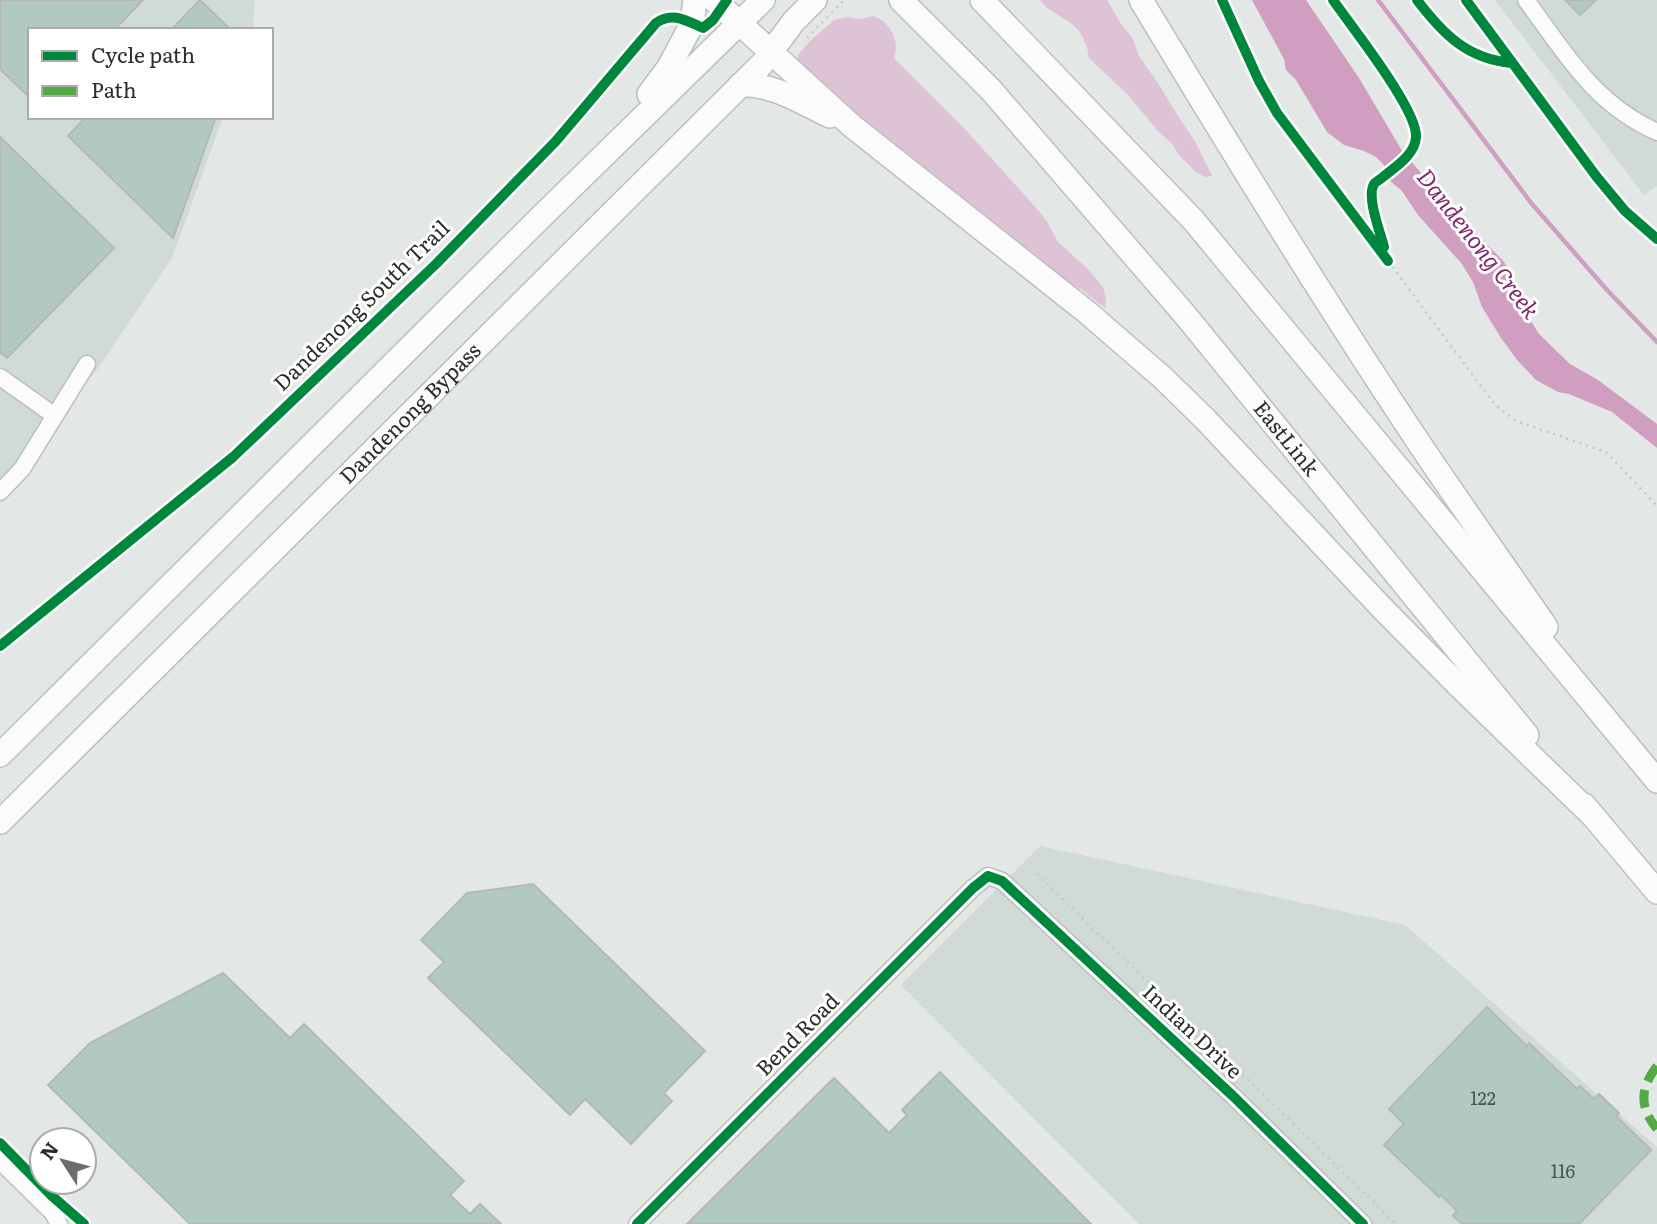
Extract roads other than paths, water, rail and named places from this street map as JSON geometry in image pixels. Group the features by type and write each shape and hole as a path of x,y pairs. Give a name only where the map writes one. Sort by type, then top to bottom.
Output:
{"highway":[{"path":"543,215 656,87 677,55 692,23 695,0"},
{"path":"714,0 852,126 1088,313 1163,378 1438,665 1593,816"},
{"path":"0,755 763,0"},
{"name":"Dandenong Bypass","path":"0,822 762,64 794,21 815,0"},
{"name":"EastLink","path":"901,0 991,90 1186,316 1657,892"},
{"path":"982,0 1194,221 1657,781"},
{"path":"1141,0 1365,361 1462,507 1629,748"},
{"path":"740,85 769,88 852,126"}],"street":[{"path":"1526,0 1587,82 1626,116 1657,132"},
{"path":"0,492 22,469 86,364"},
{"path":"0,377 55,416"},
{"name":"Bend Road","path":"637,1224 988,876"},
{"name":"Indian Drive","path":"988,876 1002,881 1012,890 1233,1096 1363,1224"},
{"path":"0,1161 52,1212 59,1224"}],"water":[{"path":"1252,0 1306,0 1359,78 1401,149 1434,189 1504,262 1518,287 1518,300 1539,334 1570,364 1598,380 1657,424 1657,448 1612,412 1558,392 1536,380 1518,361 1482,307 1473,282 1462,264 1418,215 1402,191 1383,175 1384,165 1376,157 1344,145 1327,132 1296,80 1286,70 1284,59"}],"waterway":[{"name":"Dandenong Creek","path":"1378,0 1532,204 1607,290 1657,342"}]}
